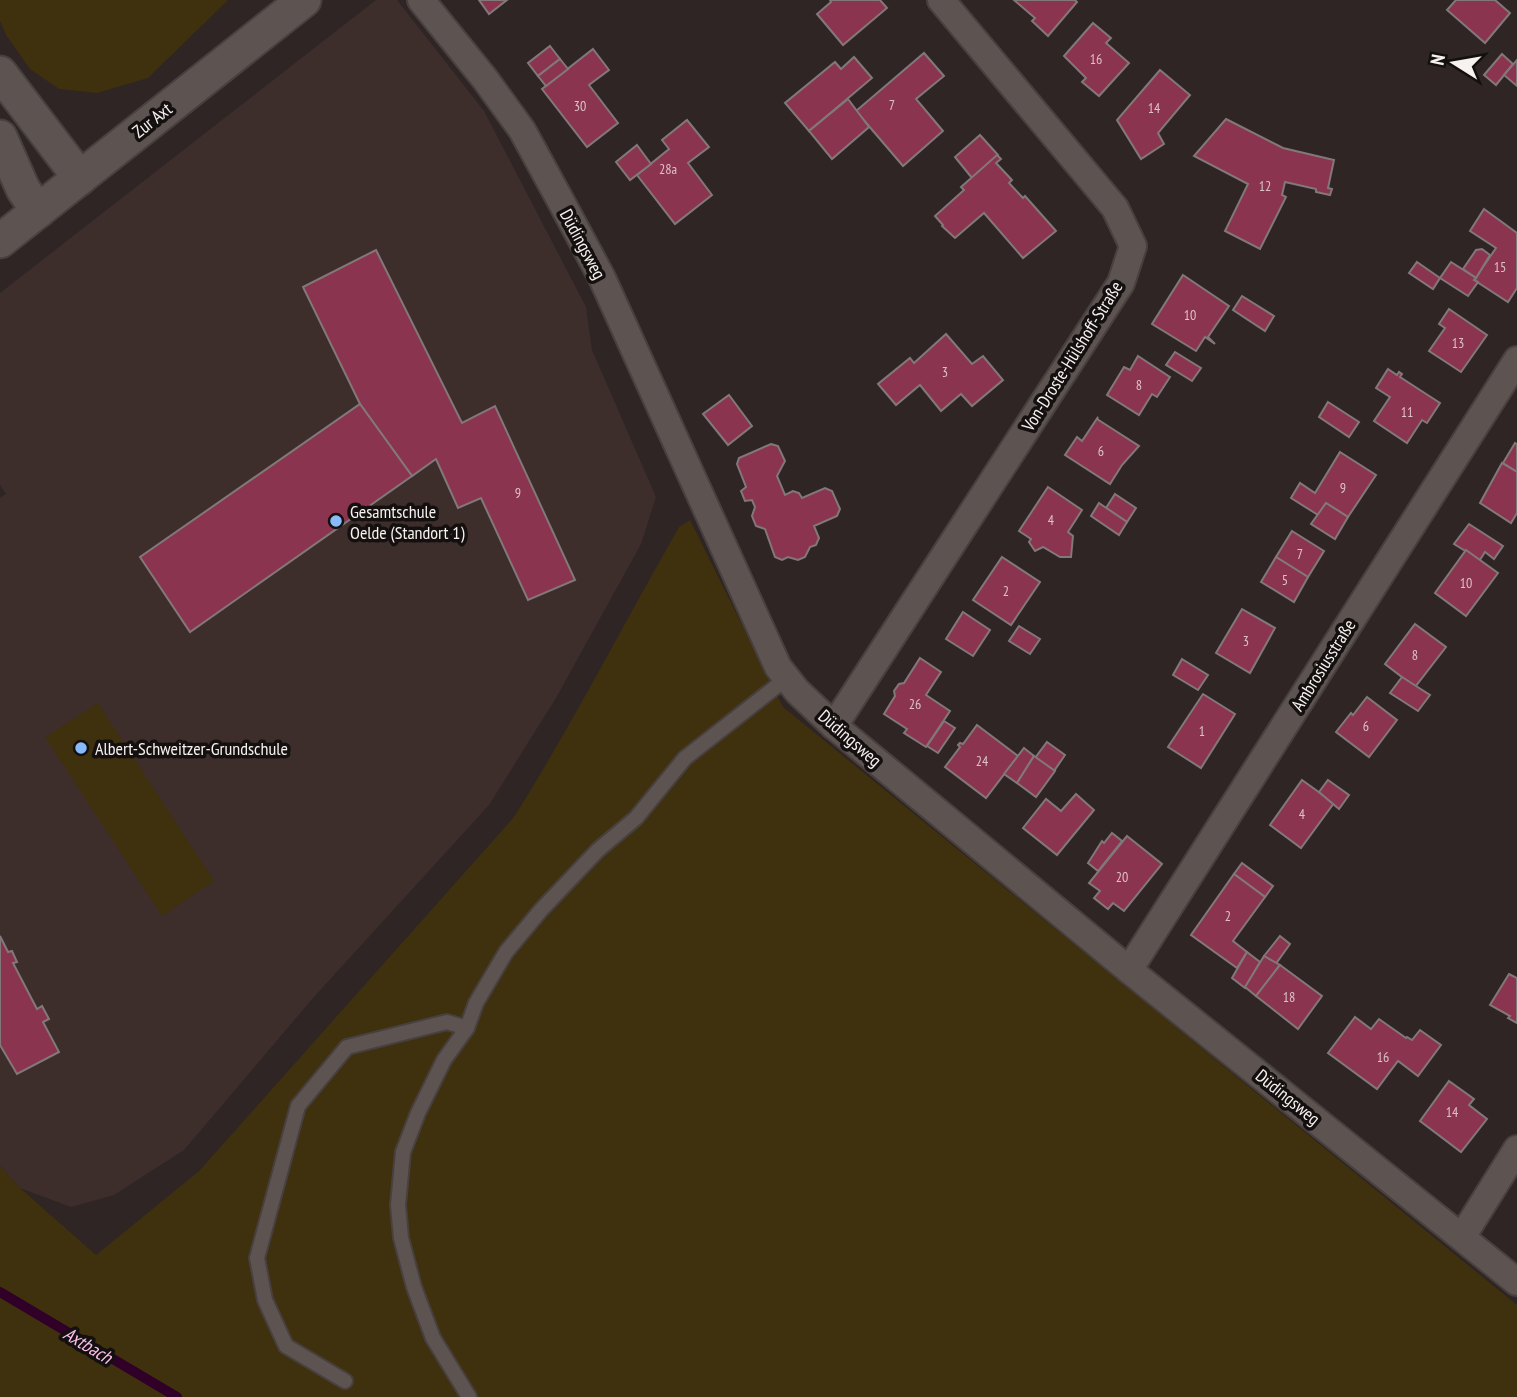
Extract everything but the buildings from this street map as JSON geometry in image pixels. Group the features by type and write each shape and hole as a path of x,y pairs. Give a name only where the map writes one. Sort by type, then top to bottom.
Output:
{"street":[{"name":"Zur Axt","path":"0,241 304,0"},
{"name":"Düdingsweg","path":"421,0 522,130 564,207 602,278 772,654 787,678 834,726 1129,970 1517,1282"},
{"name":"Von-Droste-Hülshoff-Straße","path":"834,726 1121,284 1133,246 1115,208 941,0"},
{"path":"0,72 80,178"},
{"path":"0,138 23,189 38,211"},
{"name":"Ambrosiusstraße","path":"1129,970 1517,360"},
{"path":"1462,1237 1517,1149"}],"lane":[{"path":"469,1397 433,1338 414,1287 401,1238 398,1205 403,1152 418,1113 444,1060 467,1028 476,1003 506,952 541,909 598,850 636,818 685,758 787,678"},
{"path":"345,1381 286,1346 265,1300 257,1258 298,1106 347,1048 447,1022 467,1028"}],"shaded area":[{"path":"0,0 228,0 148,78 97,93 59,89 30,69 6,35 0,21"},
{"name":"Gesamtschule Oelde (Standort 1)","path":"376,0 397,0 484,111 586,307 592,350 656,497 641,544 556,698 489,805 313,998 184,1150 114,1195 71,1207 20,1188 0,1166 0,498 6,494 0,485 0,293"},
{"path":"690,520 783,707 1517,1305 1517,1397 0,1397 0,1166 20,1188 96,1255 199,1171 514,817 578,709 679,527"},
{"path":"98,703 214,881 162,916 45,737"}],"waterway":[{"name":"Axtbach","path":"0,1292 177,1397"}],"place":[{"name":"Gesamtschule Oelde (Standort 1)","path":"336,521"},
{"name":"Albert-Schweitzer-Grundschule","path":"81,748"}]}
